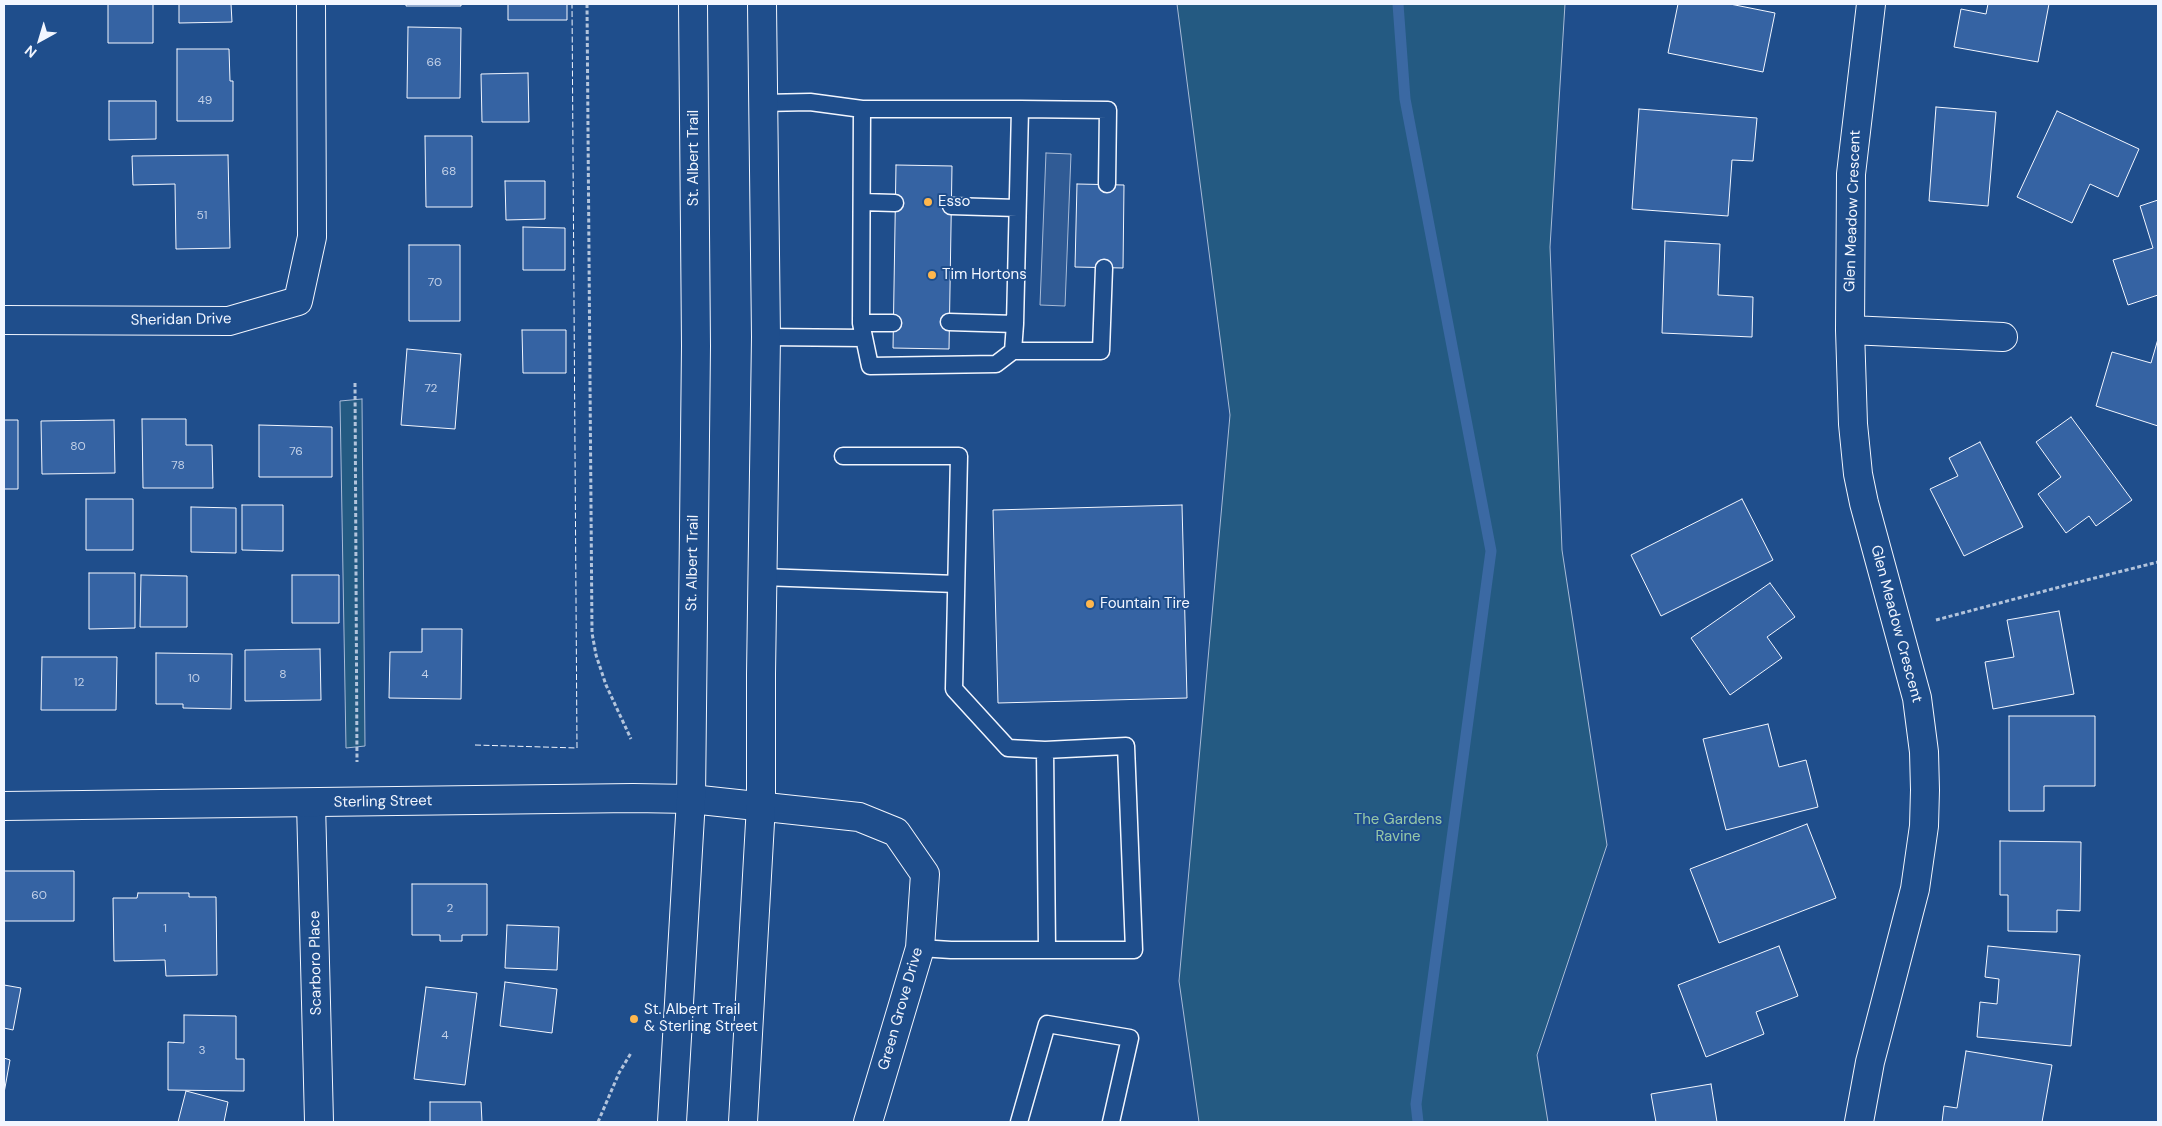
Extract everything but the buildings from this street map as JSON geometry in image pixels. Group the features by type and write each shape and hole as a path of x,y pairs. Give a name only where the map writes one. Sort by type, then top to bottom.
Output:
{"street":[{"name":"Sheridan Drive","path":"4,320 229,321 298,301 312,237 311,4"},
{"name":"St. Albert Trail","path":"672,1122 691,799 696,356 693,4"},
{"path":"742,1122 761,805 766,337 762,4"},
{"name":"Glen Meadow Crescent","path":"1859,1122 1870,1062 1915,890 1924,826 1925,790 1924,752 1917,698 1872,536 1858,474 1853,424 1850,330 1851,174 1871,4"},
{"path":"1850,330 2003,337"},
{"name":"Sterling Street","path":"4,806 633,798 691,799 761,805"},
{"name":"Scarboro Place","path":"312,803 319,1122"},
{"name":"Green Grove Drive","path":"761,805 859,817 896,832 925,874 920,948 868,1122"}],"lane":[{"path":"763,103 810,102 862,109 1108,110 1107,184"},
{"path":"862,109 863,331 870,366 996,364 1013,351 1102,351 1104,268"},
{"path":"1013,351 1020,109"},
{"path":"862,202 895,203"},
{"path":"951,206 1017,208"},
{"path":"949,322 1015,324"},
{"path":"766,337 863,331 893,323"},
{"path":"843,456 959,456 954,689 1008,748 1045,750 1126,746 1134,950 951,950 920,948"},
{"path":"762,577 956,584"},
{"path":"1045,750 1047,950"},
{"path":"1020,1122 1047,1024 1130,1038 1111,1122"}],"path":[{"path":"587,4 592,633 596,655 606,684 631,739"},
{"path":"355,383 357,762"},
{"path":"1936,620 2158,562"},
{"path":"598,1122 619,1072 631,1053"}],"green space":[{"name":"The Gardens Ravine","path":"1177,4 1565,4 1550,247 1562,550 1607,845 1537,1055 1548,1122 1199,1122 1179,981 1230,415"},
{"path":"362,399 365,746 346,748 340,401"}],"shaded area":[{"path":"1046,153 1071,154 1065,306 1040,305"}],"waterway":[{"path":"1398,4 1405,99 1491,551 1416,1104 1418,1122"}],"fence":[{"path":"475,745 577,748 572,4"}],"place":[{"name":"Esso","path":"928,202"},
{"name":"Tim Hortons","path":"932,275"},
{"name":"Fountain Tire","path":"1090,604"},
{"name":"St. Albert Trail & Sterling Street","path":"634,1019"}]}
